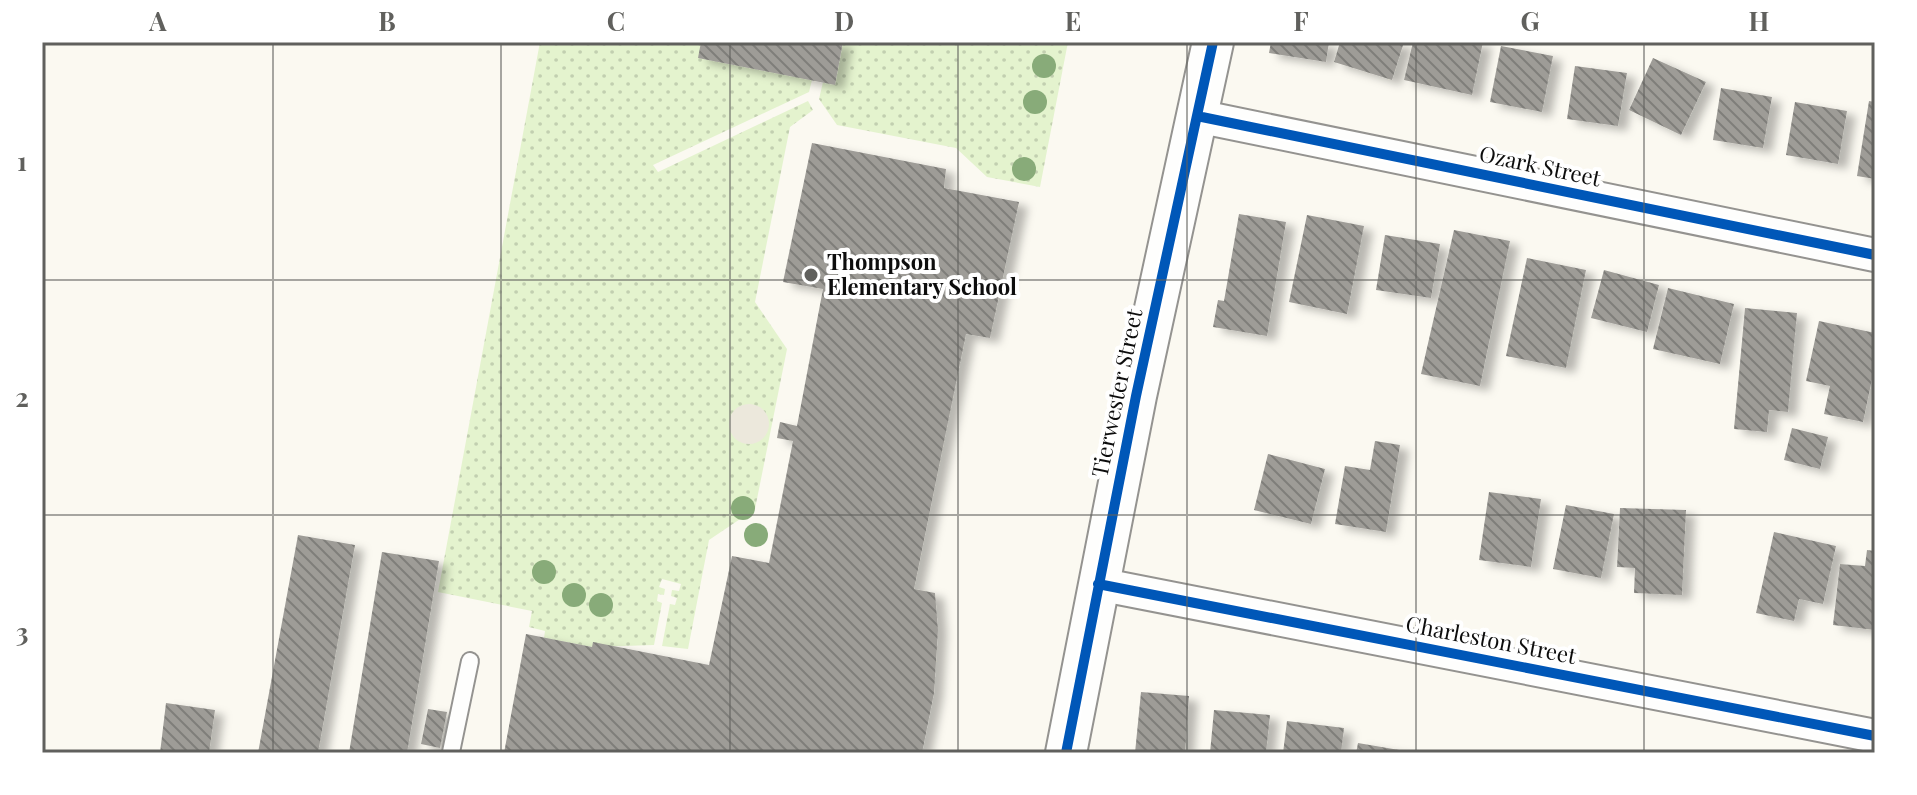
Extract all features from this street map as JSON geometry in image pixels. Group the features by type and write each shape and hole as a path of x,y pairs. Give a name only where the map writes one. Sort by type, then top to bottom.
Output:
{"street":[{"name":"Tierwester Street","path":"1066,753 1136,396 1213,42"},
{"name":"Ozark Street","path":"1197,116 1875,255"},
{"name":"Charleston Street","path":"1098,584 1875,736"}],"lane":[{"path":"451,752 470,661"}],"green space":[{"path":"540,42 701,42 699,58 812,80 809,92 653,165 658,172 808,101 813,110 790,127 755,302 787,349 755,509 709,540 688,649 662,646 670,604 675,605 677,598 671,596 672,590 679,591 681,584 662,579 659,587 665,589 664,595 658,594 657,601 662,603 654,645 592,647 544,638 545,631 529,627 532,611 438,592"},
{"path":"843,42 1068,42 1040,187 987,177 956,148 837,125 819,99 823,82 835,84"}],"shaded area":[{"path":"749,404 763,410 769,424 763,438 749,444 735,438 729,424 735,410"}],"building":[{"path":"701,42 843,42 835,85 698,58"},
{"path":"1271,42 1329,42 1326,62 1269,53"},
{"path":"1340,42 1404,42 1392,80 1334,62"},
{"path":"1413,42 1483,42 1472,95 1404,80"},
{"path":"1501,46 1553,56 1542,112 1490,102"},
{"path":"1653,58 1706,82 1681,135 1629,110"},
{"path":"1575,66 1627,73 1618,126 1567,119"},
{"path":"1721,88 1772,97 1763,148 1713,140"},
{"path":"1869,101 1875,102 1875,179 1857,176"},
{"path":"1795,102 1847,111 1838,164 1786,155"},
{"path":"812,143 946,169 944,188 1019,202 990,338 966,334 914,589 935,593 938,630 934,693 922,753 504,753 526,634 592,647 593,642 709,665 732,556 769,563 793,441 777,438 780,422 797,426 823,289 783,282"},
{"path":"1239,214 1286,222 1267,336 1213,327 1218,300 1224,301"},
{"path":"1307,215 1364,226 1347,314 1289,302"},
{"path":"1454,230 1510,241 1480,386 1421,374"},
{"path":"1385,235 1440,244 1431,298 1376,290"},
{"path":"1527,258 1586,270 1566,368 1506,356"},
{"path":"1604,270 1659,285 1647,332 1591,318"},
{"path":"1668,288 1734,304 1720,364 1653,349"},
{"path":"1745,308 1797,313 1788,412 1769,410 1767,432 1734,429"},
{"path":"1819,321 1875,333 1875,365 1863,422 1824,414 1830,386 1806,381"},
{"path":"1792,428 1828,437 1820,469 1784,460"},
{"path":"1375,441 1400,445 1386,532 1335,524 1345,466 1370,470"},
{"path":"1268,454 1325,469 1311,524 1254,510"},
{"path":"1489,492 1541,499 1531,567 1479,560"},
{"path":"1566,505 1614,514 1601,578 1553,569"},
{"path":"1620,508 1686,510 1682,595 1634,593 1635,568 1617,567"},
{"path":"1774,532 1836,546 1823,604 1799,599 1794,621 1756,613"},
{"path":"298,535 355,545 318,753 258,753"},
{"path":"1867,550 1875,551 1875,630 1833,625 1840,564 1865,566"},
{"path":"382,552 439,561 407,753 349,753"},
{"path":"1141,692 1189,696 1185,753 1135,753"},
{"path":"166,703 215,710 209,753 160,753"},
{"path":"428,709 447,712 440,748 421,744"},
{"path":"1214,710 1270,715 1266,753 1210,753"},
{"path":"1287,721 1344,728 1341,753 1283,753"},
{"path":"1358,743 1405,751 1405,753 1356,753"}],"cycle path":[{"path":"1066,753 1136,396 1213,42"},
{"path":"1197,116 1875,255"},
{"path":"1098,584 1875,736"}],"place":[{"name":"Thompson Elementary School","path":"811,275"}]}
